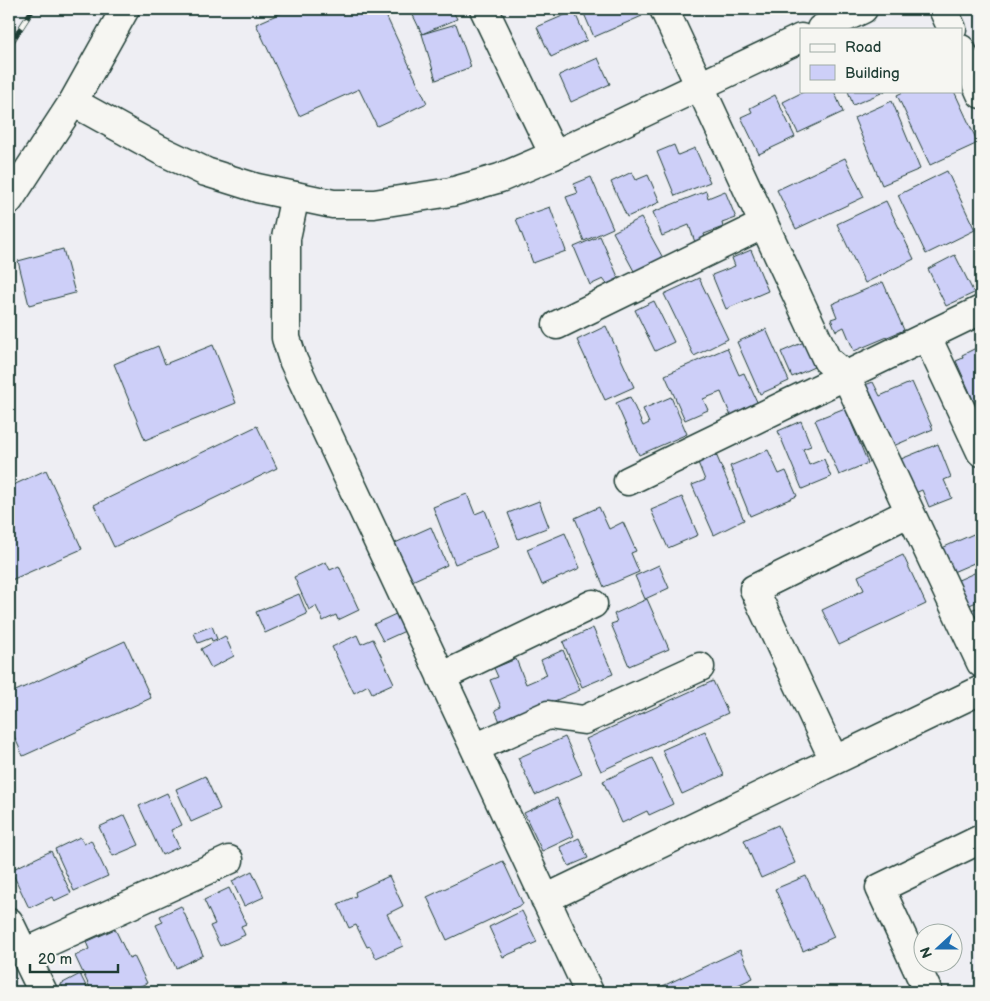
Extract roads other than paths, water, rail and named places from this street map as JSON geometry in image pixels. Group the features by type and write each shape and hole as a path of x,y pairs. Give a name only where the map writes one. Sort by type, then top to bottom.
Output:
{"street":[{"path":"9,200 74,102 125,9"},
{"path":"484,9 554,155"},
{"path":"664,9 828,360 846,376 981,663"},
{"path":"823,28 863,9"},
{"path":"943,9 952,28"},
{"path":"74,102 160,150 206,172 257,188 333,204 374,204 451,192 500,178 554,155 800,38"},
{"path":"962,51 981,94"},
{"path":"295,196 286,238 286,338 293,360 589,992"},
{"path":"557,325 764,224"},
{"path":"628,481 981,310"},
{"path":"927,337 981,452"},
{"path":"834,760 754,589 910,512"},
{"path":"441,677 593,604"},
{"path":"474,748 548,715 584,720 700,667"},
{"path":"546,899 981,690"},
{"path":"928,992 880,888 981,839"},
{"path":"24,953 229,860"},
{"path":"9,922 42,992"}],"railway":[{"path":"9,46 33,9"}]}
